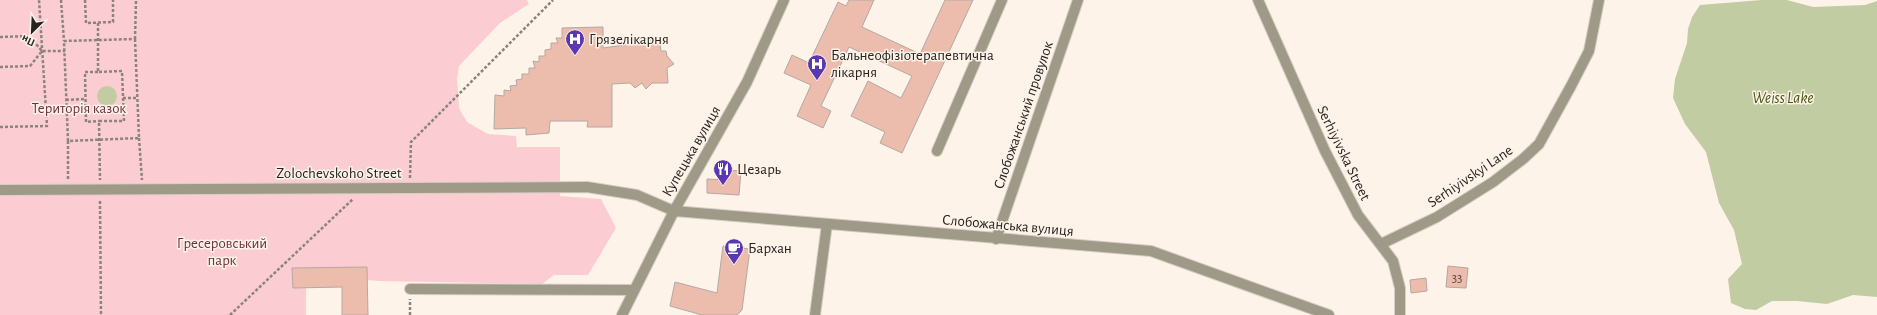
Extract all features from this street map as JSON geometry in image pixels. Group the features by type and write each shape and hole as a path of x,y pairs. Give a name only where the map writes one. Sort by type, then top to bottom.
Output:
{"street":[{"path":"937,151 1002,0"},
{"name":"Слобожанський провулок","path":"996,239 1078,0"},
{"name":"Serhiyivska Street","path":"1258,0 1329,158 1358,215 1393,261 1400,288 1400,315"},
{"name":"Serhiyivskyi Lane","path":"1381,244 1437,217 1494,182 1539,144 1589,51 1598,0"},
{"name":"Купецька вулиця","path":"622,315 633,290 674,211 747,82 780,1"},
{"name":"Zolochevskoho Street","path":"0,190 588,187 637,195 674,211"},
{"name":"Слобожанська вулиця","path":"674,211 1151,251 1329,315"},
{"path":"815,315 827,224"},
{"path":"410,289 633,290"}],"path":[{"path":"0,127 46,126 39,0"},
{"path":"61,0 68,141 68,190"},
{"path":"85,0 86,23 113,22 113,0"},
{"path":"136,0 135,39 139,138 143,189"},
{"path":"410,188 411,142 553,0"},
{"path":"98,22 98,72"},
{"path":"0,37 29,36 42,51"},
{"path":"64,41 135,39"},
{"path":"0,66 30,66 42,51 64,50"},
{"path":"85,72 98,72 122,72 124,121 86,122 85,72"},
{"path":"123,98 138,98"},
{"path":"66,100 86,100"},
{"path":"99,121 101,315"},
{"path":"68,141 139,138"},
{"path":"230,315 365,188"},
{"path":"410,289 410,315"}],"green space":[{"path":"0,0 527,0 529,4 500,23 459,66 457,78 459,108 467,122 488,134 516,136 517,147 560,147 560,196 601,199 616,228 588,275 554,275 542,284 380,281 306,276 306,315 0,315"}],"water":[{"name":"Weiss Lake","path":"1762,0 1787,0 1813,7 1865,5 1877,1 1877,297 1853,295 1827,304 1797,301 1772,301 1756,310 1745,309 1731,303 1728,279 1742,264 1734,230 1719,203 1706,152 1685,124 1673,98 1675,79 1687,43 1688,29 1692,17 1700,5"},
{"path":"103,86 111,86 117,92 117,100 111,106 103,106 97,100 97,92"}],"building":[{"name":"Бальнеофізіотерапевтична лікарня","path":"849,0 874,0 862,27 920,54 945,0 973,0 902,153 880,143 885,132 851,116 868,81 901,98 912,76 849,47 821,106 831,111 823,128 797,116 811,85 784,73 792,55 809,63 838,2 846,6"},
{"path":"603,27 603,48 631,44 638,38 643,45 649,38 654,44 660,44 661,51 666,51 667,56 674,64 667,68 668,83 652,83 646,89 642,83 635,88 630,83 612,84 612,127 587,127 588,121 550,121 549,133 526,135 526,128 494,129 495,95 504,96 504,90 511,91 510,86 517,85 516,80 522,79 522,74 529,74 529,68 535,68 533,61 539,62 539,56 545,56 545,50 551,49 551,43 558,43 556,38 562,38 562,28"},
{"name":"Цезарь","path":"728,170 741,171 739,195 707,193 707,179 727,180"},
{"name":"Бархан","path":"723,246 750,249 742,310 737,315 702,315 670,306 675,282 717,293"},
{"path":"1448,266 1468,268 1466,288 1446,287"},
{"path":"367,267 368,315 342,315 342,287 293,288 292,268"},
{"path":"1426,278 1427,291 1411,293 1410,280"}],"place":[{"name":"Грязелікарня","path":"575,56"},
{"name":"Бальнеофізіотерапевтична лікарня","path":"817,81"},
{"name":"Цезарь","path":"723,186"},
{"name":"Бархан","path":"734,265"}],"park label":[{"name":"Територія казок","path":"79,108"},
{"name":"Гресеровський парк","path":"222,252"}]}
